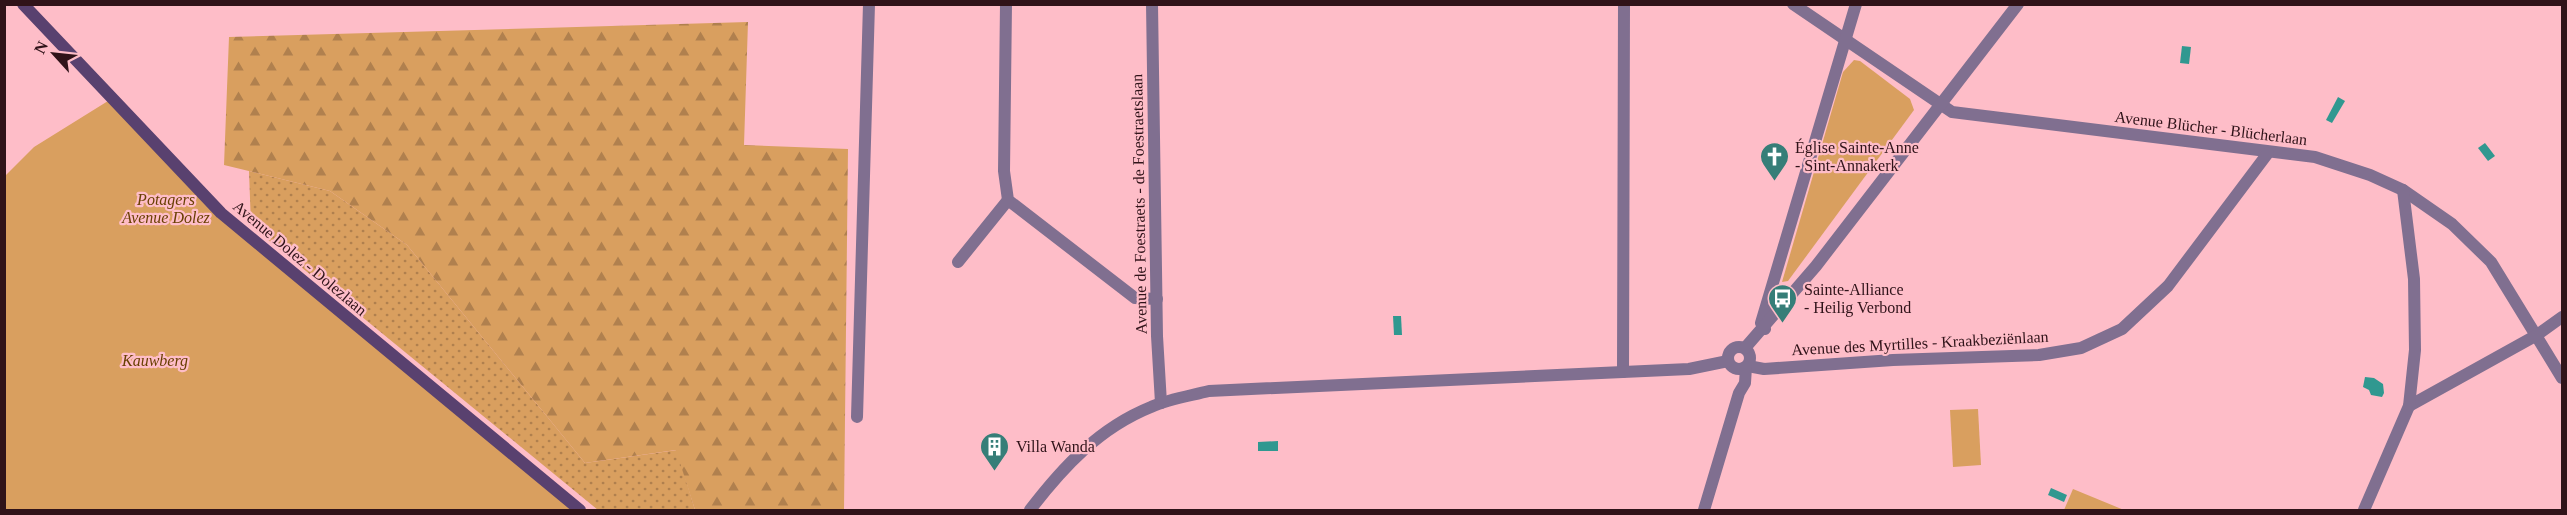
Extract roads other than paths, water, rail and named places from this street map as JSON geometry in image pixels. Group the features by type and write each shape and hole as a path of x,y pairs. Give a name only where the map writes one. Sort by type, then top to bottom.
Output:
{"street":[{"name":"Avenue Dolez - Dolezlaan","path":"23,4 215,208 580,510"},
{"path":"857,417 869,4"},
{"path":"1006,4 1004,171 1008,200 1135,298 1157,299"},
{"name":"Avenue de Foestraets - de Foestraetslaan","path":"1152,4 1161,403"},
{"path":"1623,372 1624,4"},
{"name":"Avenue Blücher - Blücherlaan","path":"1793,4 1952,112 2314,157 2370,175 2403,190 2452,224 2491,262 2538,335 2562,378"},
{"path":"1765,329 1761,323 1764,312 1804,171 1856,4"},
{"path":"1030,510 1083,449 1131,416 1161,403 1209,391 1689,369 1742,360 2018,4"},
{"name":"Avenue des Myrtilles - Kraakbeziënlaan","path":"1742,360 1773,367 2039,355 2081,348 2122,329 2168,286 2268,153"},
{"path":"2364,510 2409,406 2415,350 2414,279 2403,190"},
{"path":"958,262 1008,200"},
{"path":"2409,406 2538,335 2562,316"},
{"path":"1704,510 1739,393 1745,382 1742,360"}],"water":[{"path":"2182,46 2191,47 2189,64 2180,63"},
{"path":"2338,97 2345,101 2332,123 2326,120"},
{"path":"2485,143 2495,156 2488,161 2478,148"},
{"path":"1393,316 1401,316 1402,335 1394,335"},
{"path":"2365,377 2374,378 2383,384 2382,397 2371,395 2369,390 2363,387"},
{"path":"1278,441 1278,451 1258,451 1258,442"},
{"path":"2051,488 2067,495 2064,502 2048,495"}],"place":[{"name":"Église Sainte-Anne - Sint-Annakerk","path":"1774,182"},
{"name":"Sainte-Alliance - Heilig Verbond","path":"1783,324"},
{"name":"Villa Wanda","path":"995,472"}],"park label":[{"name":"Potagers Avenue Dolez","path":"166,208"},
{"name":"Kauwberg","path":"155,360"}]}
